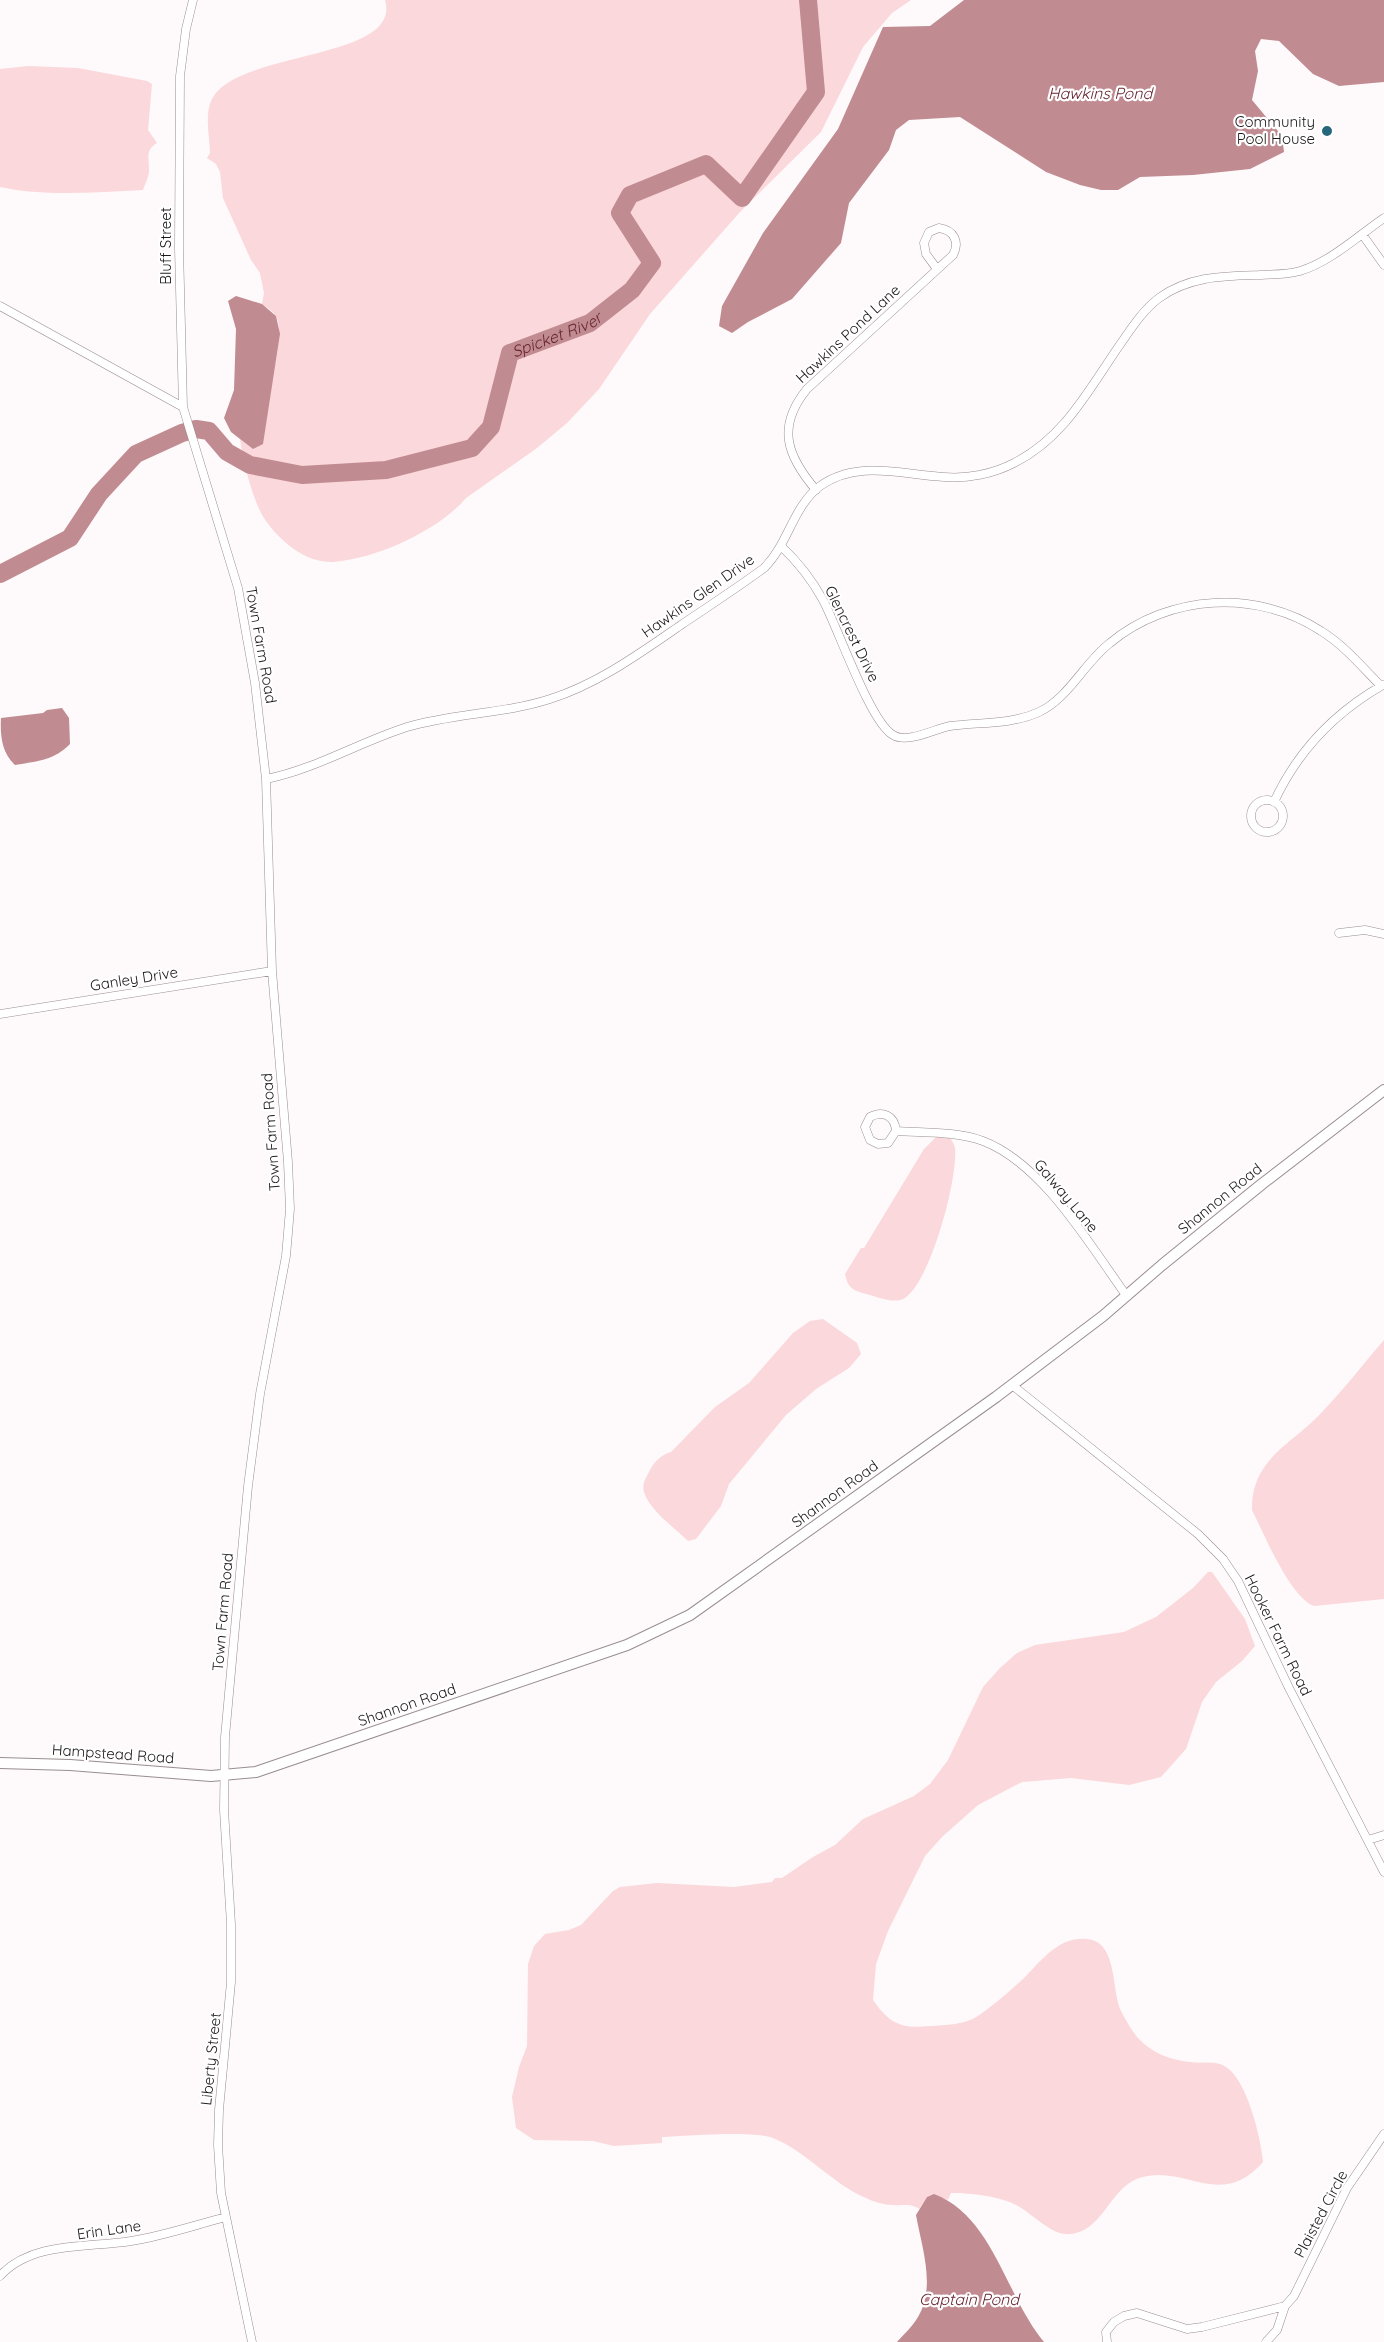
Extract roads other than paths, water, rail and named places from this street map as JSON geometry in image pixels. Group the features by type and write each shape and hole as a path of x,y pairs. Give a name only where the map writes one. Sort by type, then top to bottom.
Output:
{"street":[{"name":"Bluff Street","path":"193,0 186,29 180,76 179,248 183,407 208,489"},
{"name":"Hawkins Glen Drive","path":"266,779 293,772 408,727 441,719 516,708 551,699 582,686 628,661 756,574 770,562 781,546 800,510 816,490 830,481 862,470 957,477 984,474 1010,465 1041,447 1059,431 1135,323 1152,304 1164,295 1185,284 1207,278 1299,271 1320,262 1384,218"},
{"name":"Hawkins Pond Lane","path":"816,490 799,470 789,449 789,423 800,398 953,255 957,245 954,235 950,231 939,228 929,232 924,243 926,254 937,269"},
{"path":"1362,234 1384,265"},
{"path":"0,306 183,407"},
{"name":"Town Farm Road","path":"208,489 243,611 255,683 266,779 272,971 288,1153 290,1209 286,1256 260,1394 248,1486 227,1712 225,1776"},
{"name":"Glencrest Drive","path":"781,546 806,574 823,600 871,706 883,727 899,738 912,738 949,726 1009,721 1040,711 1058,699 1092,659 1124,632 1162,613 1196,604 1255,605 1274,609 1309,623 1338,643 1383,685"},
{"path":"1274,802 1293,767 1312,741 1344,711 1383,685"},
{"path":"1265,801 1274,802 1282,810 1282,821 1276,829 1261,831 1253,824 1253,809 1265,801"},
{"path":"1339,933 1365,930 1384,934"},
{"name":"Ganley Drive","path":"0,1014 272,971"},
{"name":"Shannon Road","path":"225,1776 256,1772 288,1762 627,1645 670,1626 738,1582 1012,1385 1103,1316 1126,1294 1262,1184 1384,1090"},
{"name":"Galway Lane","path":"885,1114 893,1121 896,1131 888,1143 878,1144 870,1140 866,1126 870,1117 885,1114"},
{"name":"Galway Lane","path":"896,1131 954,1136 981,1141 1014,1158 1055,1198 1126,1294"},
{"name":"Hooker Farm Road","path":"1012,1385 1198,1534 1223,1559 1238,1581 1254,1612 1288,1688 1384,1872"},
{"name":"Hampstead Road","path":"0,1763 70,1765 225,1776"},
{"name":"Liberty Street","path":"225,1776 224,1810 231,1924 231,1982 218,2145 226,2217 252,2342"},
{"path":"1368,1840 1384,1835"},
{"name":"Plaisted Circle","path":"1266,2342 1277,2330 1285,2306 1294,2296 1347,2188 1384,2134"},
{"name":"Erin Lane","path":"0,2276 16,2262 33,2254 132,2241 226,2217"},
{"path":"1107,2342 1106,2332 1114,2322 1124,2316 1137,2313 1187,2329 1285,2306"}],"water":[{"name":"Hawkins Pond","path":"964,0 1384,0 1384,82 1339,86 1313,74 1279,41 1261,39 1255,51 1258,71 1252,100 1282,136 1284,152 1250,169 1193,175 1140,177 1118,190 1101,190 1080,185 1046,172 960,117 909,120 896,130 889,150 849,203 841,243 792,299 732,333 719,326 722,306 763,233 838,129 883,27 930,26"},
{"path":"236,296 262,304 276,316 280,334 263,444 253,449 231,432 224,418 234,390 236,329 228,301"},
{"path":"62,708 69,718 70,744 51,757 15,765 7,755 3,744 1,718 43,713 47,710"},
{"name":"Captain Pond","path":"934,2194 954,2205 971,2220 997,2259 1019,2303 1044,2342 897,2342 916,2320 926,2293 926,2267 916,2215 927,2197"}],"waterway":[{"name":"Spicket River","path":"0,574 70,538 99,494 136,454 196,429 209,431 227,452 250,465 302,475 386,470 472,448 491,427 510,353 590,323 632,290 652,263 620,213 630,195 706,164 742,198 816,92 808,0"}],"place":[{"name":"Community Pool House","path":"1327,131"}]}
